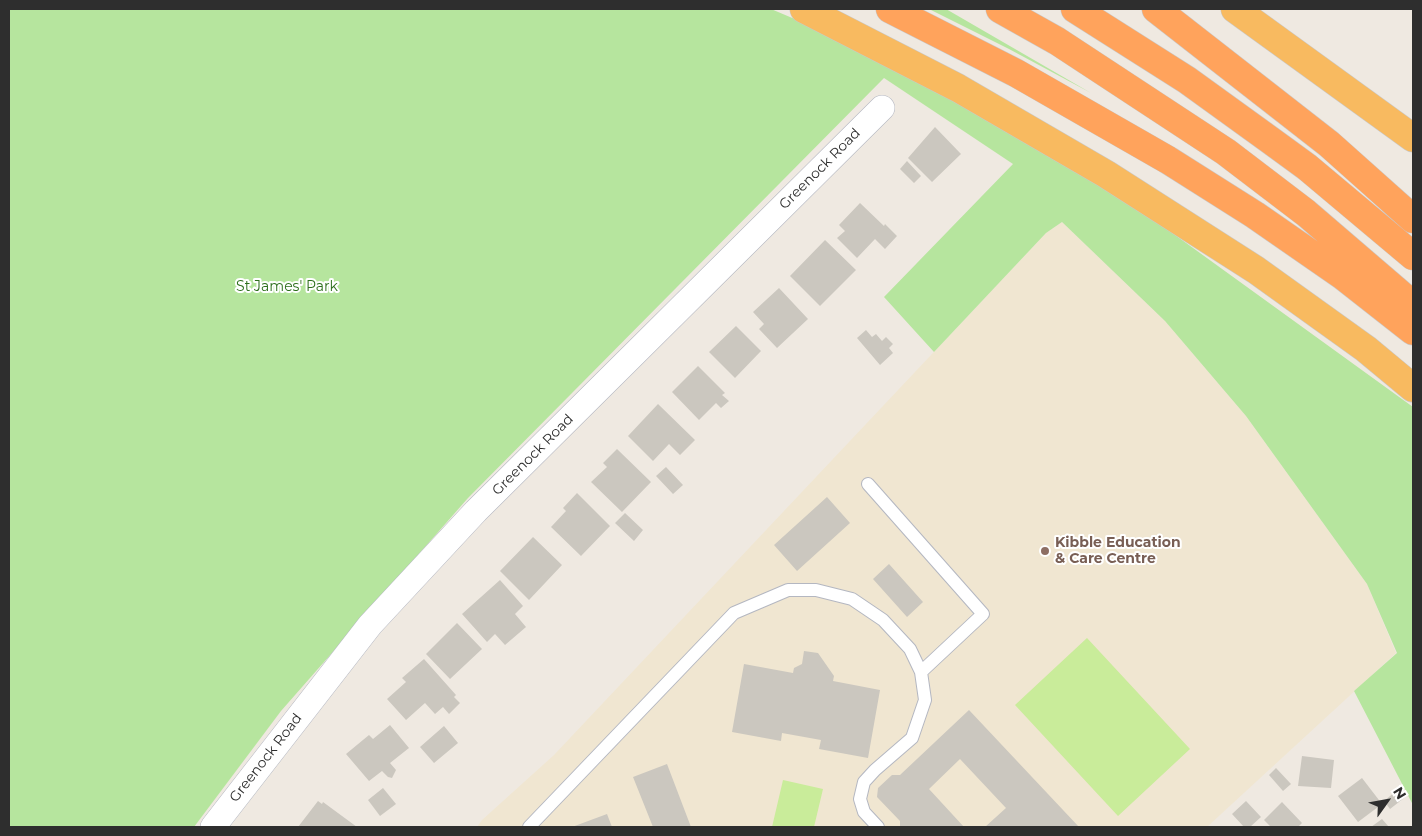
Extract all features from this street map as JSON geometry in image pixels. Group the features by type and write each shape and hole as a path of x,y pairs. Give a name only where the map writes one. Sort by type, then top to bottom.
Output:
{"highway":[{"path":"804,9 958,88 1106,174 1256,270 1366,350 1413,388"},
{"path":"890,9 1016,73 1168,160 1255,215 1343,276 1413,331"},
{"path":"1000,9 1082,57 1226,152 1306,213 1413,306"},
{"path":"1075,9 1187,80 1307,167 1413,256"},
{"path":"1156,9 1329,144 1413,219"},
{"path":"1235,9 1413,138"}],"street":[{"name":"Greenock Road","path":"213,827 370,626 450,540 882,108"}],"lane":[{"path":"868,484 983,614 921,672"},
{"path":"529,827 734,613 788,590 816,590 852,599 883,620 910,648 921,672 924,700 912,738 864,782 860,799 864,812 878,827"}],"shaded area":[{"name":"Kibble Education & Care Centre","path":"1062,222 1165,321 1246,416 1367,584 1396,653 1207,827 477,827 482,820 554,755 1046,233"}],"green space":[{"name":"St James' Park","path":"9,9 771,9 842,39 1099,180 1413,407 1413,805 1354,691 1397,653 1367,584 1246,416 1165,321 1062,222 1046,233 934,352 884,297 1013,164 884,78 468,498 281,711 194,827 9,827"},
{"path":"929,9 946,9 1091,93 1009,49"},
{"path":"1087,638 1190,749 1118,816 1015,705"},
{"path":"783,780 823,789 814,827 772,827"}],"building":[{"path":"935,127 961,154 932,182 908,158"},
{"path":"907,161 921,176 914,183 900,169"},
{"path":"860,203 897,236 885,249 875,239 857,258 837,238 845,231 839,225"},
{"path":"825,240 856,270 820,306 790,276"},
{"path":"779,288 808,319 777,348 759,329 764,324 753,312"},
{"path":"736,326 761,351 735,378 709,352"},
{"path":"866,330 872,337 876,334 882,341 886,337 893,344 889,348 893,353 880,365 857,338"},
{"path":"698,366 725,393 722,395 729,401 721,408 716,403 699,420 672,392"},
{"path":"658,404 695,440 680,455 669,444 653,461 628,436"},
{"path":"617,449 651,482 622,512 591,482 607,467 603,463"},
{"path":"666,467 683,485 673,494 656,476"},
{"path":"577,493 610,526 581,556 551,527 566,511 563,508"},
{"path":"827,497 850,523 797,571 774,545"},
{"path":"625,513 643,530 634,541 615,523"},
{"path":"533,537 562,565 529,600 500,571"},
{"path":"889,564 923,602 907,617 873,579"},
{"path":"500,580 523,606 515,614 526,627 505,645 495,634 487,642 462,614"},
{"path":"457,623 482,649 450,679 426,654"},
{"path":"804,651 818,653 834,676 833,681 880,690 868,758 819,749 821,740 782,733 781,741 732,732 744,664 793,673 794,668 802,664"},
{"path":"424,659 456,695 454,697 460,703 449,714 443,707 435,714 425,703 406,720 387,699 406,682 402,678"},
{"path":"969,710 1079,827 985,827 1006,808 960,759 929,789 964,827 900,827 900,821 877,797 878,788 892,775 900,775"},
{"path":"390,725 409,748 390,763 396,770 392,778 382,771 369,781 346,754 369,735 373,739"},
{"path":"444,726 458,743 434,763 420,747"},
{"path":"1302,756 1334,760 1331,788 1298,786"},
{"path":"667,764 691,827 653,827 633,777"},
{"path":"1276,768 1291,784 1283,791 1269,775"},
{"path":"1362,778 1382,804 1358,822 1338,796"},
{"path":"1401,787 1408,795 1390,809 1384,801"},
{"path":"383,788 396,804 380,816 368,800"},
{"path":"318,801 322,804 323,802 357,827 298,827"},
{"path":"1246,801 1261,817 1250,827 1244,827 1232,814"},
{"path":"1282,802 1302,823 1298,827 1271,827 1264,820"},
{"path":"607,814 612,827 572,827"},
{"path":"1382,819 1389,827 1371,827"}],"place":[{"name":"Kibble Education & Care Centre","path":"1045,551"}]}
